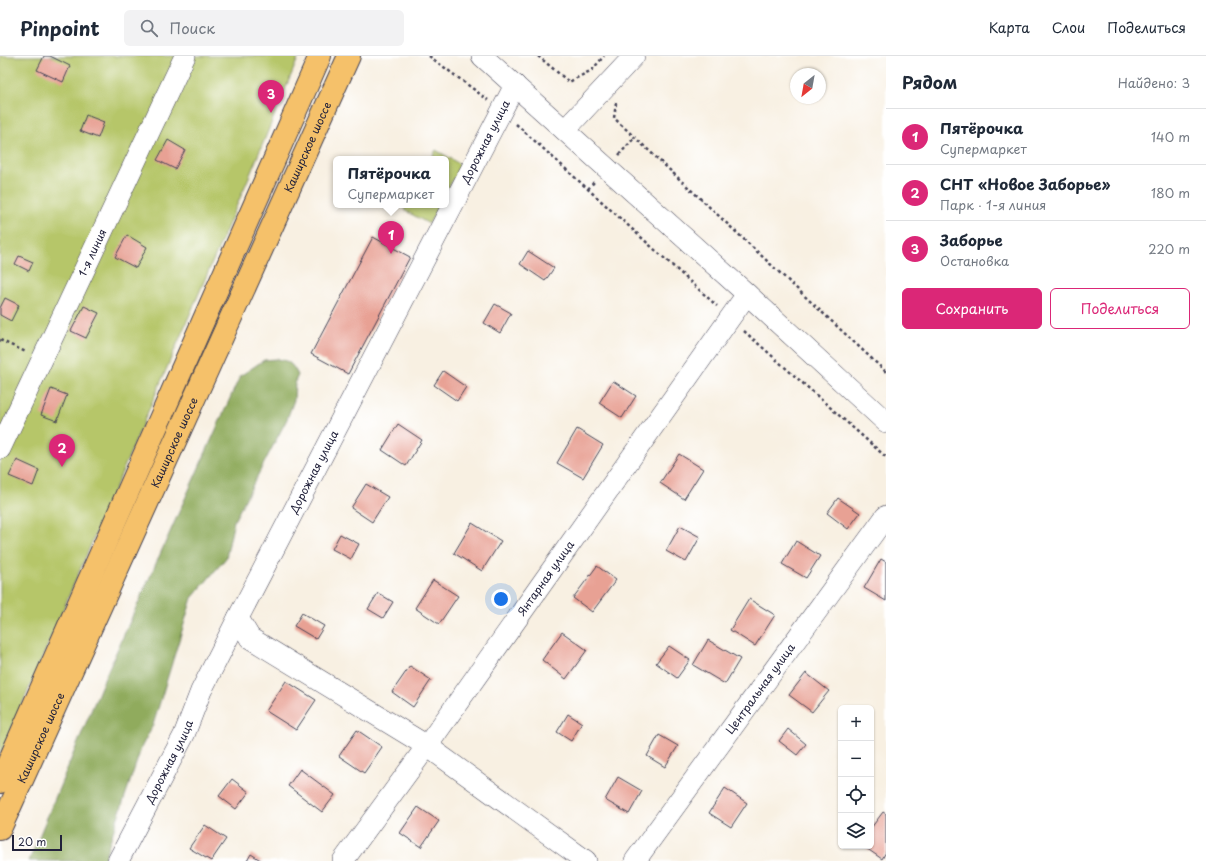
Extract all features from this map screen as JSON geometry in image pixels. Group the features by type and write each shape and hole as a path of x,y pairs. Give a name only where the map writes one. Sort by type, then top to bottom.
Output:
{"main road":[{"name":"Каширское шоссе","path":"0,782 320,56"},
{"name":"Каширское шоссе","path":"0,829 349,56"}],"street":[{"name":"1-я линия","path":"0,449 41,359 185,56"},
{"path":"482,56 747,294 886,422"},
{"path":"565,130 634,56"},
{"name":"Дорожная улица","path":"118,861 184,735 201,691 238,618 515,85"},
{"name":"Янтарная улица","path":"342,861 427,746 747,294"},
{"name":"Центральная улица","path":"635,861 886,516"},
{"path":"238,618 250,638 427,746 586,861"}],"path":[{"path":"429,56 501,110 886,457"},
{"path":"538,56 569,82 592,70 604,56"},
{"path":"618,97 614,118 886,372"},
{"path":"0,340 41,359"}],"green space":[{"path":"0,56 299,56 249,177 0,756"},
{"path":"436,150 446,156 433,156"},
{"path":"449,158 461,165 449,187"},
{"path":"405,208 437,208 429,224 404,210"},
{"path":"264,360 284,360 289,363 298,375 295,382 294,400 287,419 234,521 226,558 192,598 153,725 142,746 104,859 102,861 29,861 105,677 240,376"}],"building":[{"path":"44,56 50,56 70,66 63,82 37,70"},
{"path":"86,115 104,122 98,138 80,131"},
{"path":"168,140 185,150 175,169 157,160"},
{"path":"127,235 147,247 136,268 115,257"},
{"path":"373,237 410,257 348,374 311,354"},
{"path":"528,251 554,268 545,281 520,264"},
{"path":"19,256 33,262 29,271 15,264"},
{"path":"5,298 19,305 11,321 0,315 0,308"},
{"path":"495,304 511,313 500,333 484,323"},
{"path":"84,306 99,313 86,338 71,331"},
{"path":"443,371 466,387 457,401 434,385"},
{"path":"613,381 636,396 622,418 599,403"},
{"path":"51,389 67,395 57,421 41,415"},
{"path":"398,424 422,440 406,466 382,450"},
{"path":"577,429 603,445 583,478 557,463"},
{"path":"679,454 703,469 684,499 660,483"},
{"path":"17,460 39,470 33,486 9,476"},
{"path":"366,484 388,497 372,522 351,508"},
{"path":"838,498 860,513 848,529 827,513"},
{"path":"472,523 501,541 482,571 454,553"},
{"path":"680,526 700,537 686,562 666,551"},
{"path":"340,534 359,544 351,559 332,549"},
{"path":"796,541 820,556 806,578 782,564"},
{"path":"881,559 886,562 886,601 864,588"},
{"path":"597,566 616,580 592,612 573,598"},
{"path":"433,580 458,596 439,624 415,608"},
{"path":"378,593 393,602 383,618 368,609"},
{"path":"749,599 775,615 755,646 730,630"},
{"path":"302,613 324,626 316,639 294,626"},
{"path":"562,632 587,650 566,679 542,660"},
{"path":"708,640 740,659 725,684 693,665"},
{"path":"669,646 690,660 677,678 656,663"},
{"path":"410,666 431,680 413,707 392,692"},
{"path":"806,673 829,691 812,712 789,695"},
{"path":"286,681 316,700 296,730 266,711"},
{"path":"568,714 582,723 571,741 557,732"},
{"path":"788,729 806,744 797,755 779,741"},
{"path":"357,730 382,747 364,773 339,756"},
{"path":"659,735 678,746 665,767 647,756"},
{"path":"300,769 335,795 322,812 288,786"},
{"path":"618,777 642,791 629,814 605,800"},
{"path":"232,779 249,792 236,809 219,796"},
{"path":"725,788 747,803 731,827 709,813"},
{"path":"418,807 439,821 421,847 400,833"},
{"path":"883,812 886,814 886,852 882,859 867,849 874,849 874,824"},
{"path":"205,825 226,839 211,861 189,848"},
{"path":"251,854 262,861 247,861"}],"place":[{"name":"Заборье","path":"271,113"},
{"name":"Пятёрочка","path":"391,254"},
{"name":"СНТ «Новое Заборье»","path":"62,467"}]}
